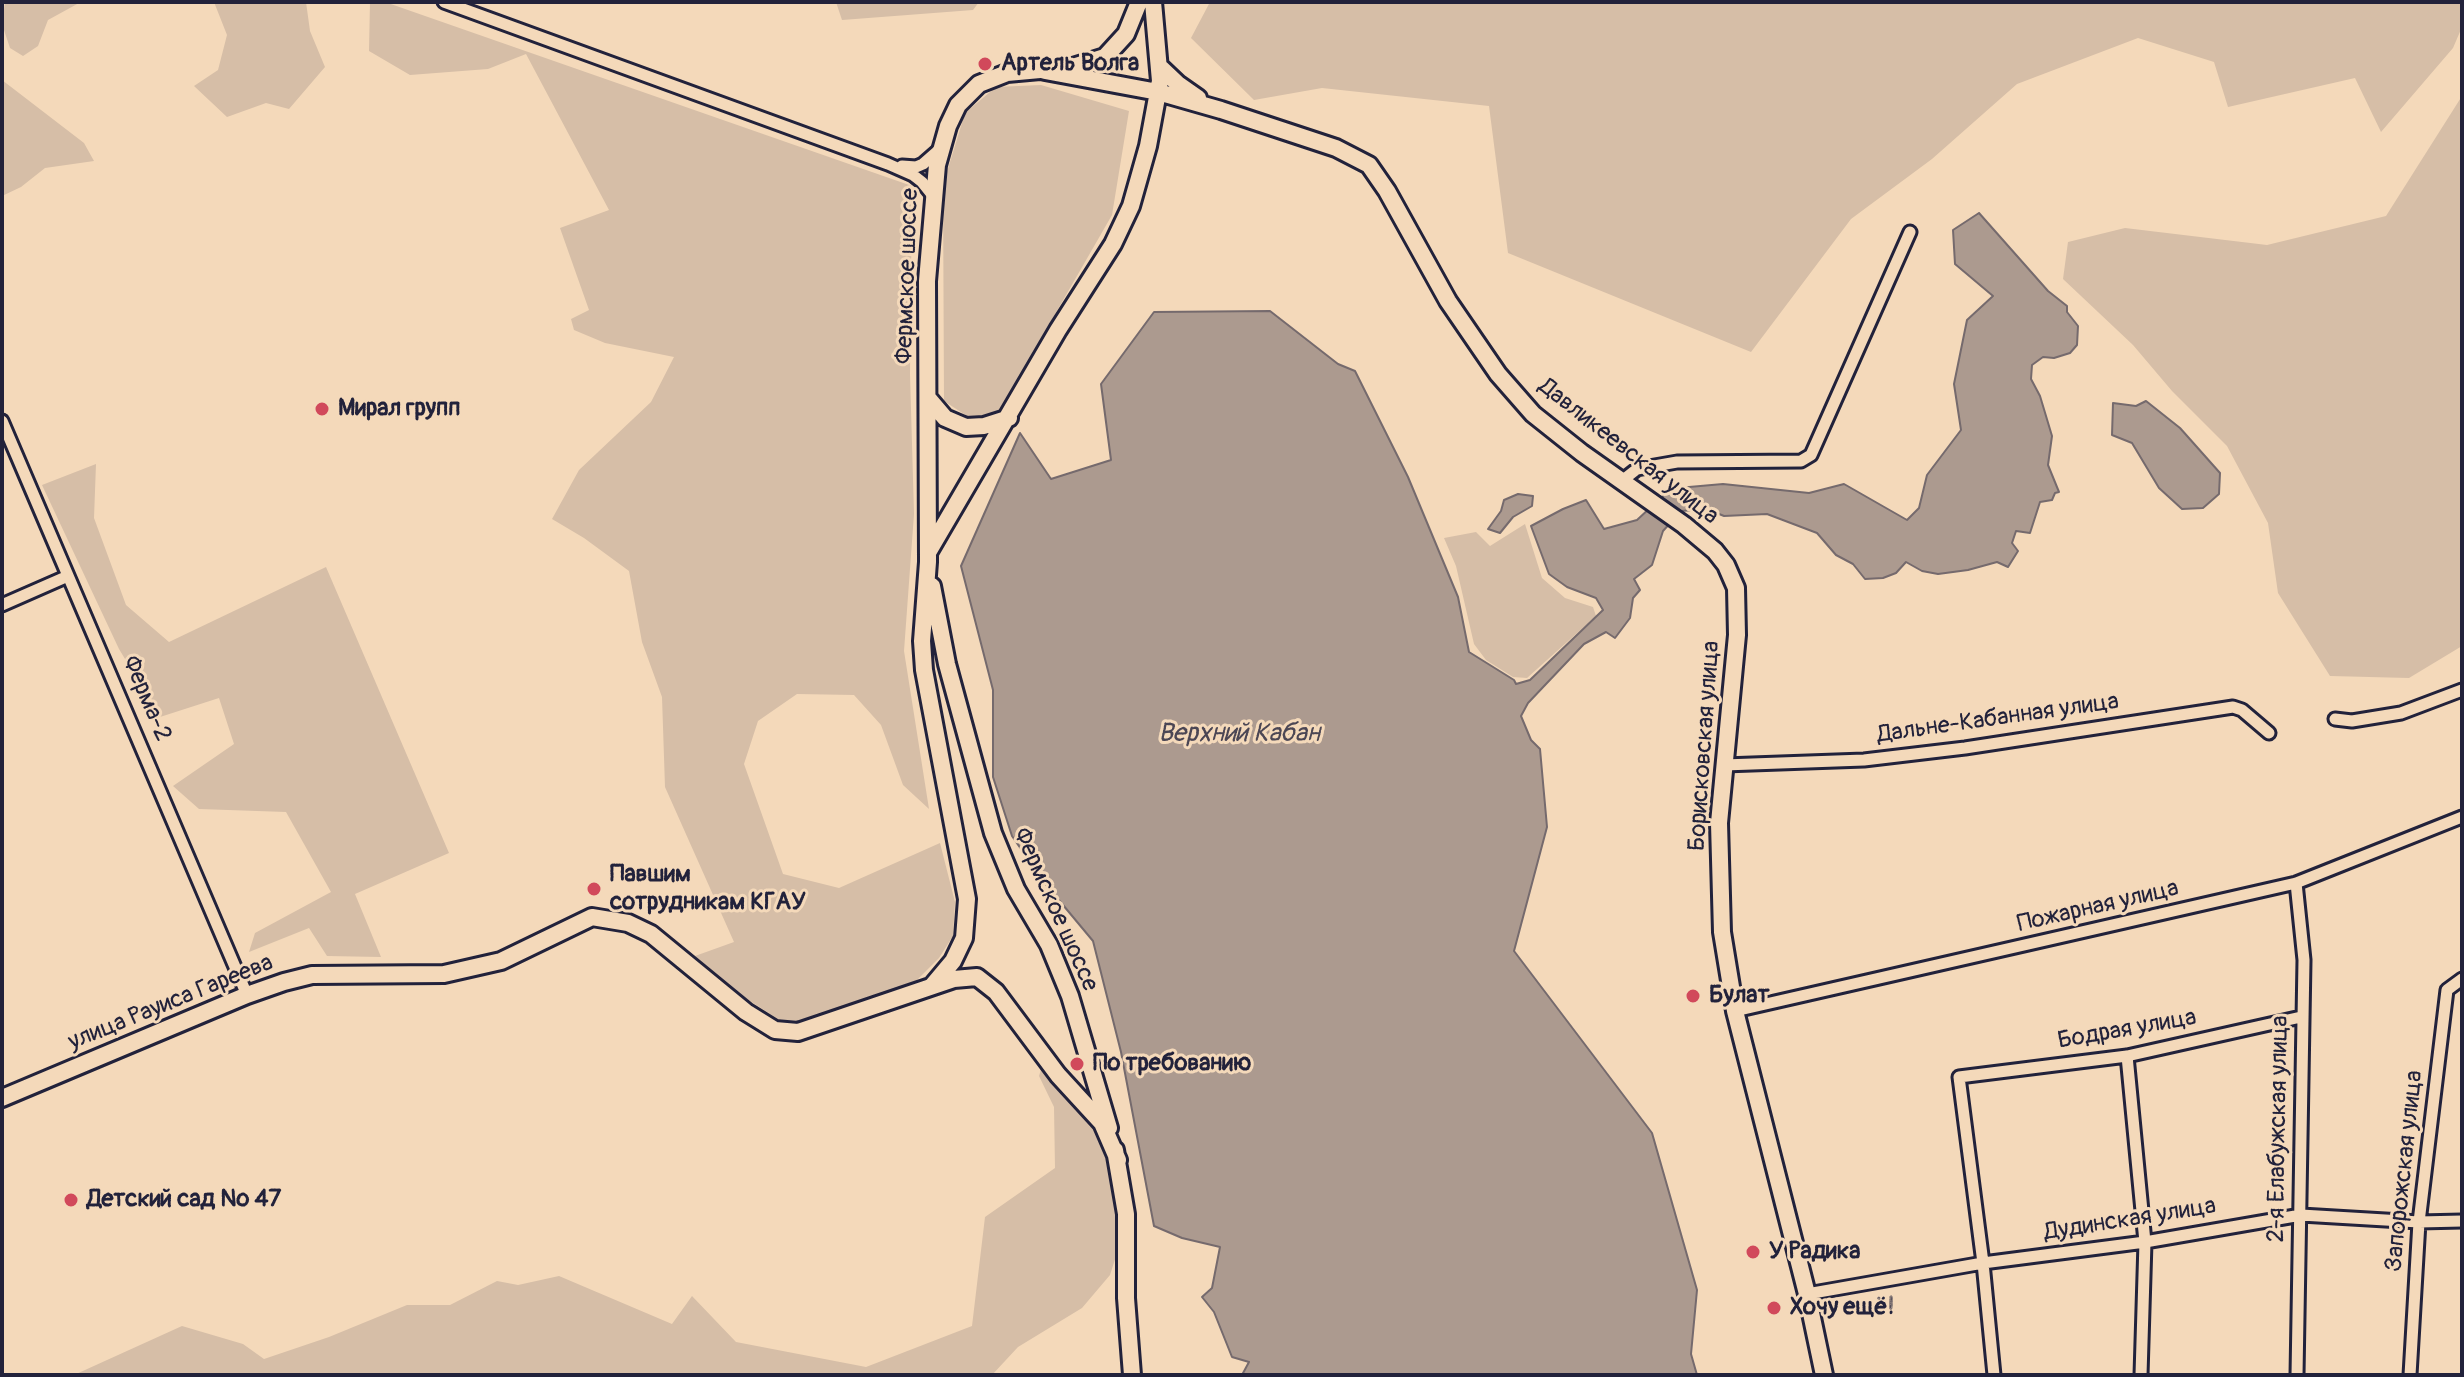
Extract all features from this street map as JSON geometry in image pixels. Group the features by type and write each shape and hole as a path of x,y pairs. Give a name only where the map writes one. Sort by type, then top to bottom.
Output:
{"street":[{"path":"444,2 888,164 913,175 934,198"},
{"name":"Фермское шоссе","path":"1045,71 1082,65 1105,57 1126,34 1139,2"},
{"name":"Фермское шоссе","path":"1132,1375 1125,1293 1126,1214 1118,1160 1070,996 1049,945 1016,889 993,833 947,664 928,557 1058,330 1113,244 1141,175 1158,92 1159,66 1153,2"},
{"path":"1159,66 1178,84 1221,110"},
{"name":"Фермское шоссе","path":"931,987 953,961 964,938 967,899 924,670 922,641 928,557 927,281 941,146 958,105 979,84 1023,70 1045,71 1158,92 1221,110"},
{"name":"Давликеевская улица","path":"1221,110 1336,148 1369,165 1387,191 1448,301 1498,374 1533,414 1715,551 1726,565 1736,588"},
{"path":"888,164 916,167 929,161 941,146"},
{"path":"1623,480 1637,469 1677,462 1801,461 1811,455 1910,232"},
{"path":"928,398 945,418 966,427 984,426 1009,418"},
{"name":"Ферма-2","path":"2,421 247,995"},
{"path":"2,605 68,576"},
{"name":"Борисковская улица","path":"1736,588 1737,635 1719,823 1722,932 1735,1011 1807,1294 1824,1375"},
{"path":"2335,719 2352,721 2401,713 2462,690"},
{"name":"Дальне-Кабанная улица","path":"1724,765 1864,760 1965,748 2233,707 2242,710 2269,733"},
{"name":"Пожарная улица","path":"1735,1011 2296,883 2462,817"},
{"name":"2-я Елабужская улица","path":"2296,883 2304,960 2297,1375"},
{"name":"улица Рауиса Гареева","path":"2,1098 247,995 312,975 444,974 501,961 592,917 628,923 651,934 746,1012 775,1030 798,1032 954,979 977,977 996,992 1058,1075 1102,1123 1118,1160"},
{"name":"Запорожская улица","path":"2410,1375 2419,1222 2447,990 2462,979"},
{"name":"Бодрая улица","path":"1983,1263 1959,1077 2127,1056 2301,1017"},
{"path":"2127,1056 2145,1242 2141,1375"},
{"name":"Дудинская улица","path":"1807,1294 1983,1263 2145,1242 2301,1215 2419,1222 2462,1221"},
{"path":"1983,1263 1994,1375"}],"shaded area":[{"path":"5,2 102,2 79,3 48,20 38,46 23,56 10,48 2,24"},
{"path":"214,2 306,2 310,31 325,67 289,109 266,103 227,117 194,86 218,70 227,35"},
{"path":"370,2 385,2 912,186 910,374 914,514 904,651 929,809 903,785 881,725 854,695 797,694 758,721 744,764 783,874 839,888 940,843 955,902 953,936 939,958 914,983 863,1004 786,1024 728,987 695,956 734,942 665,787 662,697 642,642 629,571 552,519 579,470 651,402 674,357 605,343 574,330 571,319 589,310 560,228 609,210 526,54 488,69 410,75 369,51"},
{"path":"836,2 979,2 973,10 842,20"},
{"path":"1210,2 2462,2 2462,27 2453,48 2381,132 2355,78 2228,107 2214,62 2138,38 2017,84 1932,159 1851,219 1751,352 1508,253 1489,106 1322,88 1254,100 1191,38"},
{"path":"2,80 84,143 94,161 45,168 21,187 2,196"},
{"path":"1041,85 1129,111 1112,215 997,415 970,418 944,401 943,185 965,113 996,87"},
{"path":"2462,96 2462,646 2409,678 2330,676 2278,593 2268,523 2227,446 2172,391 2133,345 2063,279 2068,242 2125,228 2267,245 2386,216"},
{"path":"96,464 94,518 126,605 169,642 326,567 449,853 355,894 381,957 327,956 309,928 249,952 255,933 331,892 286,812 199,809 173,786 234,744 219,698 160,717 119,649 42,485"},
{"path":"1525,524 1542,578 1565,598 1593,607 1596,616 1527,678 1513,677 1486,660 1474,644 1456,566 1444,538 1476,532 1490,546"},
{"path":"1044,1060 1093,1124 1113,1162 1118,1250 1110,1275 1082,1308 1018,1347 992,1375 74,1375 182,1326 243,1344 264,1359 407,1305 450,1305 497,1281 518,1285 559,1276 672,1324 692,1296 736,1342 866,1367 972,1326 985,1217 1055,1168 1054,1107 1039,1076"}],"water":[{"name":"Верхний Кабан","path":"1979,213 2048,291 2067,306 2067,312 2078,326 2077,345 2070,353 2054,358 2043,357 2032,365 2031,379 2040,396 2052,436 2048,465 2059,492 2052,500 2040,502 2030,533 2016,531 2012,543 2018,551 2008,567 1997,562 1938,574 1922,571 1906,562 1896,573 1883,578 1865,579 1853,564 1836,555 1817,533 1767,514 1724,516 1707,509 1681,511 1663,531 1652,565 1634,579 1640,590 1633,598 1630,618 1615,638 1606,632 1584,644 1528,703 1521,716 1531,740 1540,749 1547,827 1514,951 1652,1133 1697,1290 1691,1354 1697,1375 1242,1375 1249,1362 1232,1357 1214,1312 1202,1297 1212,1288 1220,1247 1182,1238 1154,1226 1121,1052 1093,941 1043,881 1012,836 993,777 993,690 961,566 1020,433 1051,479 1111,460 1101,384 1154,312 1270,311 1338,364 1355,371 1408,477 1458,597 1469,652 1516,684 1530,680 1603,610 1596,598 1567,587 1549,574 1531,526 1563,509 1586,500 1604,529 1637,520 1666,493 1723,484 1809,493 1844,484 1907,520 1919,508 1927,475 1961,430 1954,384 1967,320 1993,296 1955,264 1953,230"},
{"path":"2146,401 2180,428 2220,473 2219,494 2203,508 2182,509 2159,488 2132,443 2112,435 2113,403 2136,406"},
{"path":"1518,494 1533,496 1532,506 1513,517 1500,533 1488,529 1501,511 1504,500"}],"place":[{"name":"Артель Волга","path":"985,64"},
{"name":"Мирал групп","path":"322,409"},
{"name":"Павшим сотрудникам КГАУ","path":"594,889"},
{"name":"Булат","path":"1693,996"},
{"name":"По требованию","path":"1077,1064"},
{"name":"Детский сад № 47","path":"71,1200"},
{"name":"У Радика","path":"1753,1252"},
{"name":"Хочу ещё!","path":"1774,1308"}]}
